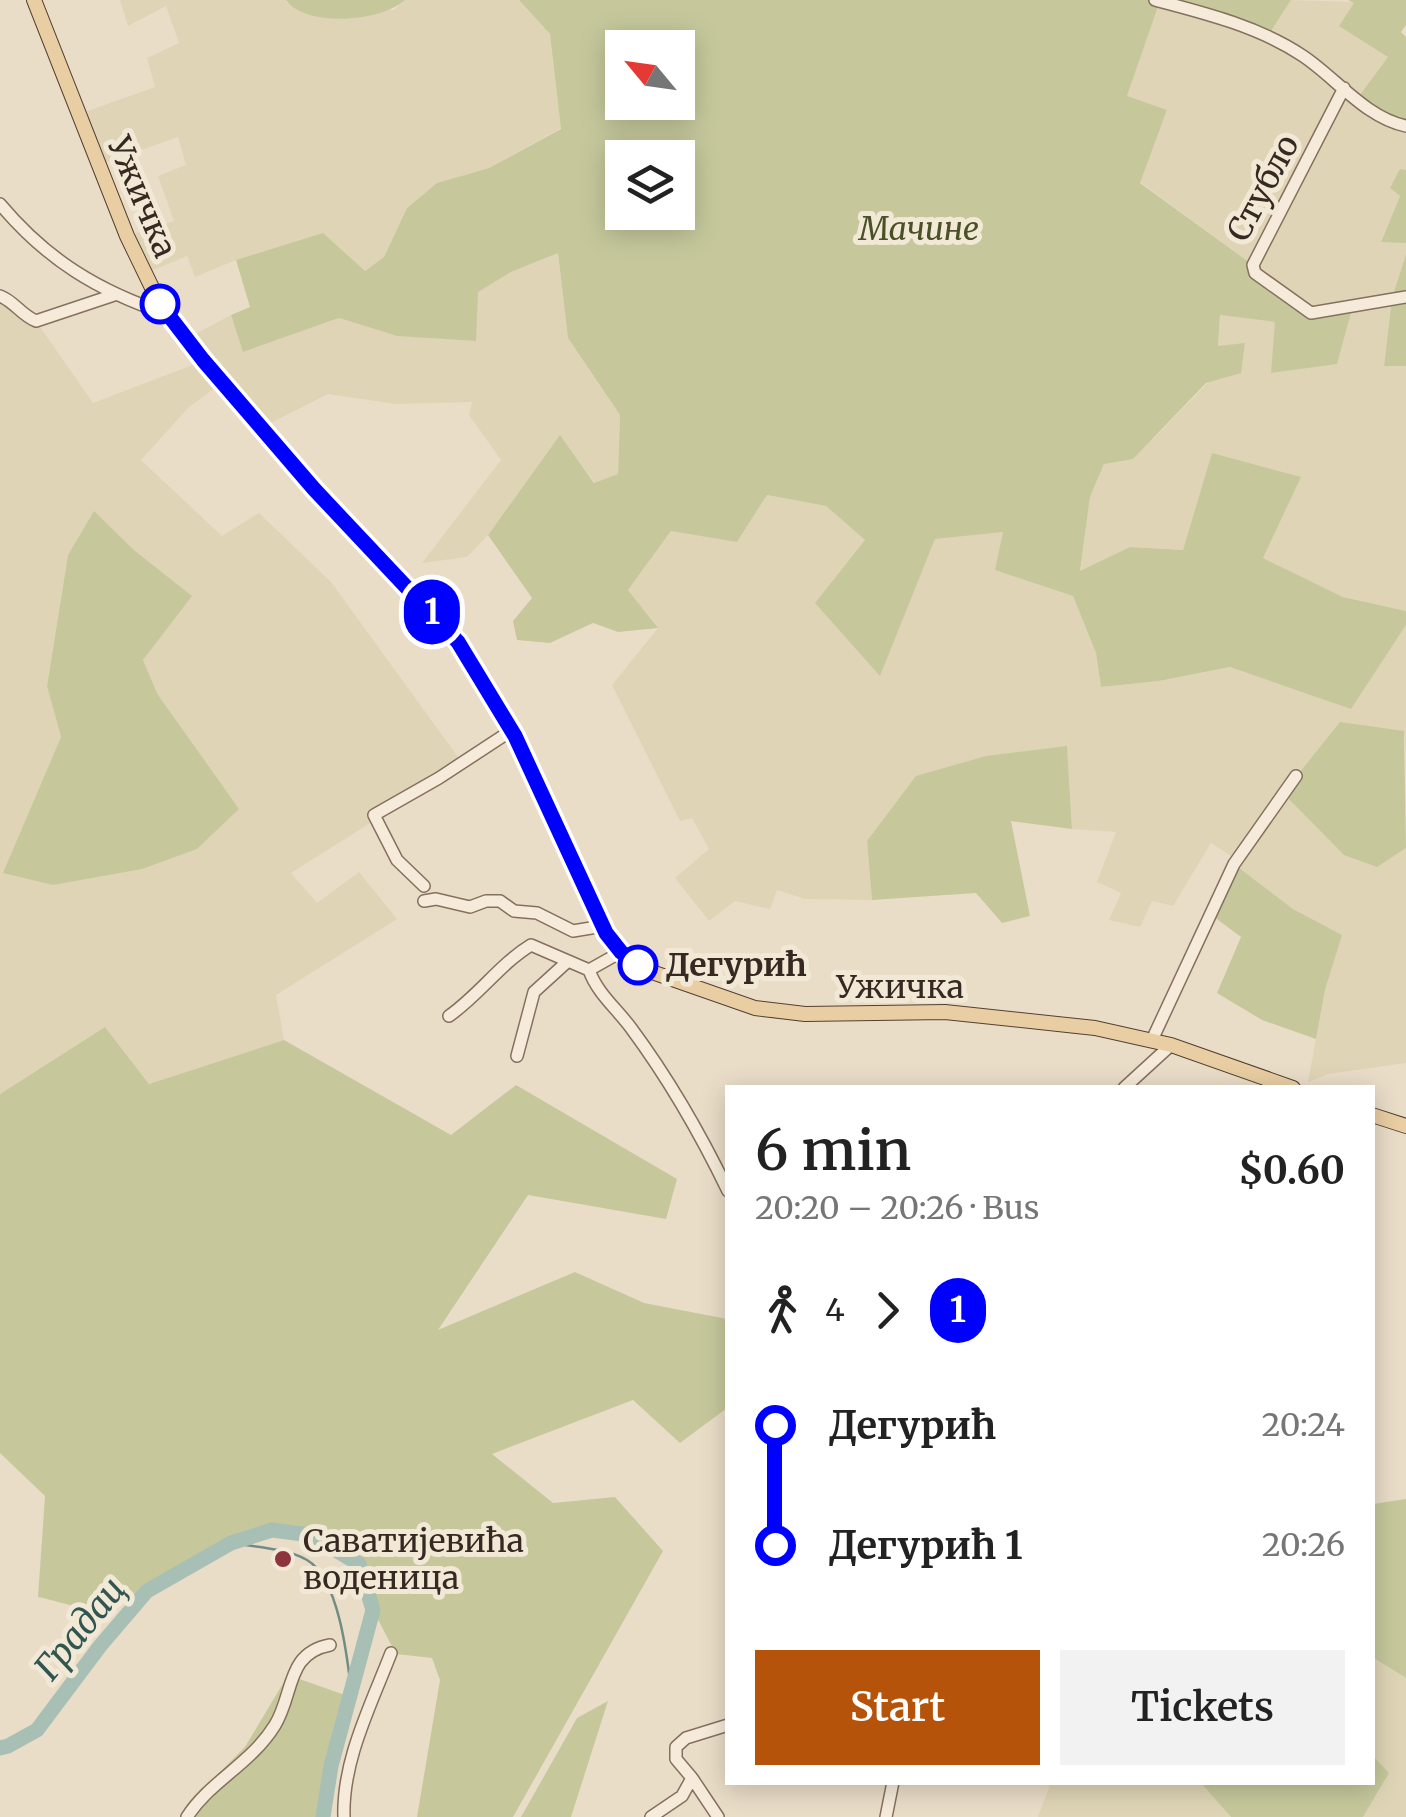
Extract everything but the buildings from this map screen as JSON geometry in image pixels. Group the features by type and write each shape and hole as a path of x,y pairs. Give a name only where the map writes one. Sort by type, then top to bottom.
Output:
{"main road":[{"name":"Ужичка","path":"34,0 127,236 168,314 314,489 445,626 471,661 512,730 603,926 621,952 667,980 767,1010 805,1014 925,1011 1095,1028 1171,1045 1284,1085"},
{"path":"1375,1116 1406,1126"}],"street":[{"path":"1155,0 1268,36 1302,55 1388,122 1406,126"},
{"name":"Стубло","path":"1344,88 1253,265 1254,273 1311,312 1406,297"},
{"path":"0,204 52,258 114,295 168,314"},
{"path":"0,296 36,321 114,295"},
{"path":"424,886 397,860 374,814 439,778 512,730"},
{"path":"1152,1040 1234,864 1296,776"},
{"path":"424,901 436,899 470,907 500,901 514,911 538,913 574,931 603,926"},
{"path":"449,1016 531,945 589,970 631,1028 725,1186"},
{"path":"589,970 621,952"},
{"path":"517,1056 534,992 567,962"},
{"path":"1127,1085 1171,1045"},
{"path":"187,1817 195,1804 244,1764 264,1741 277,1722 301,1660 314,1648 330,1645"},
{"path":"344,1817 349,1764 391,1654"},
{"path":"718,1817 676,1760 676,1747 686,1738 725,1726"},
{"path":"651,1817 682,1796 692,1778"},
{"path":"886,1817 892,1785"}],"shaded area":[{"path":"120,0 286,0 394,10 405,0 519,0 550,34 561,128 489,168 437,183 407,208 384,257 365,271 236,260 195,277 187,256 144,274 127,236 174,221 158,176 186,165 178,137 98,165 79,114 155,87 147,58 179,43 166,6 128,26"},
{"path":"1291,0 1355,2 1388,57 1406,126 1406,170 1400,169 1400,196 1381,241 1406,243 1392,298 1384,365 1406,366 1406,611 1343,597 1262,558 1213,453 1183,550 1130,547 1080,572 1090,497 1104,464 1154,438 1245,344 1218,347 1220,315 1276,322 1272,373 1311,313 1140,182 1167,111 1127,96 1160,1 1268,36"},
{"path":"558,253 568,338 620,415 618,474 595,483 560,436 488,535 467,557 422,563 501,460 469,415 472,402 395,404 328,394 261,428 222,383 189,407 141,460 222,536 259,513 331,582 461,761 291,873 317,903 359,872 397,919 276,995 284,1040 149,1084 105,1027 0,1094 0,296 36,321 93,403 203,361 186,339 231,315 243,352 339,318 397,336 511,272","holes":["94,512 135,551 174,616 143,660 158,695 4,873 61,737 47,685 68,555"]},
{"path":"767,495 826,506 865,540 879,675 935,539 1004,531 996,570 1073,596 1096,653 1101,687 1230,667 1351,708 1406,625 1406,755 1404,731 1377,866 1406,848 1406,1063 1328,1074 1308,1082 1325,990 1341,935 1293,909 1234,864 1236,859 1211,843 1173,906 1152,901 1140,927 1109,920 1121,893 1097,882 1116,832 1072,829 1067,747 867,841 872,900 805,899 777,890 770,909 735,901 709,921 675,878 709,849 692,818 680,821 612,685 658,628 628,590 672,530 737,542"},
{"path":"1375,1659 1406,1678 1406,1817 1363,1817 1389,1773 1375,1758"},
{"path":"1050,1785 1203,1785 1231,1817 1038,1817"}],"green space":[{"path":"286,0 405,0 379,13 344,19 310,15"},
{"name":"Мачине","path":"519,0 1291,0 1268,36 1160,1 1127,96 1167,110 1140,183 1311,312 1353,305 1337,364 1271,373 1275,322 1220,315 1218,346 1245,343 1241,373 1206,383 1133,459 1104,464 1090,497 1080,571 1130,547 1183,550 1212,453 1301,477 1263,558 1343,597 1406,611 1406,625 1351,709 1230,667 1101,687 1096,653 1073,596 995,570 1003,532 935,539 880,676 815,603 865,540 826,506 767,495 737,542 671,531 628,590 658,628 618,632 593,623 550,643 517,640 513,621 532,598 488,535 560,435 594,483 618,474 620,415 568,338 558,253 511,272 478,292 476,341 397,336 339,318 243,352 231,315 250,307 236,260 323,233 365,271 384,257 407,208 437,183 489,168 561,129 550,34"},
{"path":"1348,0 1406,0 1406,25 1401,32 1406,37 1406,126 1357,99 1388,57 1339,26 1354,3"},
{"path":"1400,169 1406,170 1406,243 1381,242 1400,196 1390,188"},
{"path":"1406,254 1406,366 1384,366 1392,298"},
{"path":"94,511 135,551 192,596 143,660 158,695 239,809 197,849 142,869 53,885 3,873 61,737 47,686 68,555"},
{"path":"1340,722 1404,731 1406,848 1377,867 1344,855 1283,793"},
{"path":"1067,746 1072,829 1011,821 1030,916 1002,923 976,893 872,900 867,841 916,776 986,756"},
{"path":"1234,864 1293,909 1342,935 1325,990 1316,1039 1262,1020 1217,993 1241,937 1210,914"},
{"path":"105,1027 149,1084 284,1040 451,1135 516,1085 677,1179 666,1219 528,1195 438,1330 575,1272 644,1303 725,1319 725,1409 680,1443 633,1400 492,1454 553,1503 615,1497 663,1551 513,1817 417,1817 440,1680 432,1658 396,1654 373,1610 359,1565 313,1536 285,1530 258,1533 232,1542 131,1601 106,1610 38,1597 45,1496 0,1453 0,1094"},
{"path":"1406,1499 1406,1678 1375,1659 1375,1504"},
{"path":"288,1675 345,1695 318,1817 181,1817 245,1747"},
{"path":"608,1701 571,1817 521,1817 577,1718"},
{"path":"1375,1758 1389,1773 1363,1817 1231,1817 1203,1785 1375,1785"}],"waterway":[{"name":"Градац","path":"0,1748 37,1730 147,1591 231,1543 272,1530 311,1535 359,1564 373,1610 331,1766 323,1817"},
{"path":"231,1543 290,1553 318,1570 335,1603 352,1698"}],"bus line":[{"name":"1","path":"160,304 314,489 458,642 515,736 606,933 638,965"}],"place":[{"name":"Дегурић","path":"638,965"},
{"name":"Саватијевића воденица","path":"283,1559"}]}
